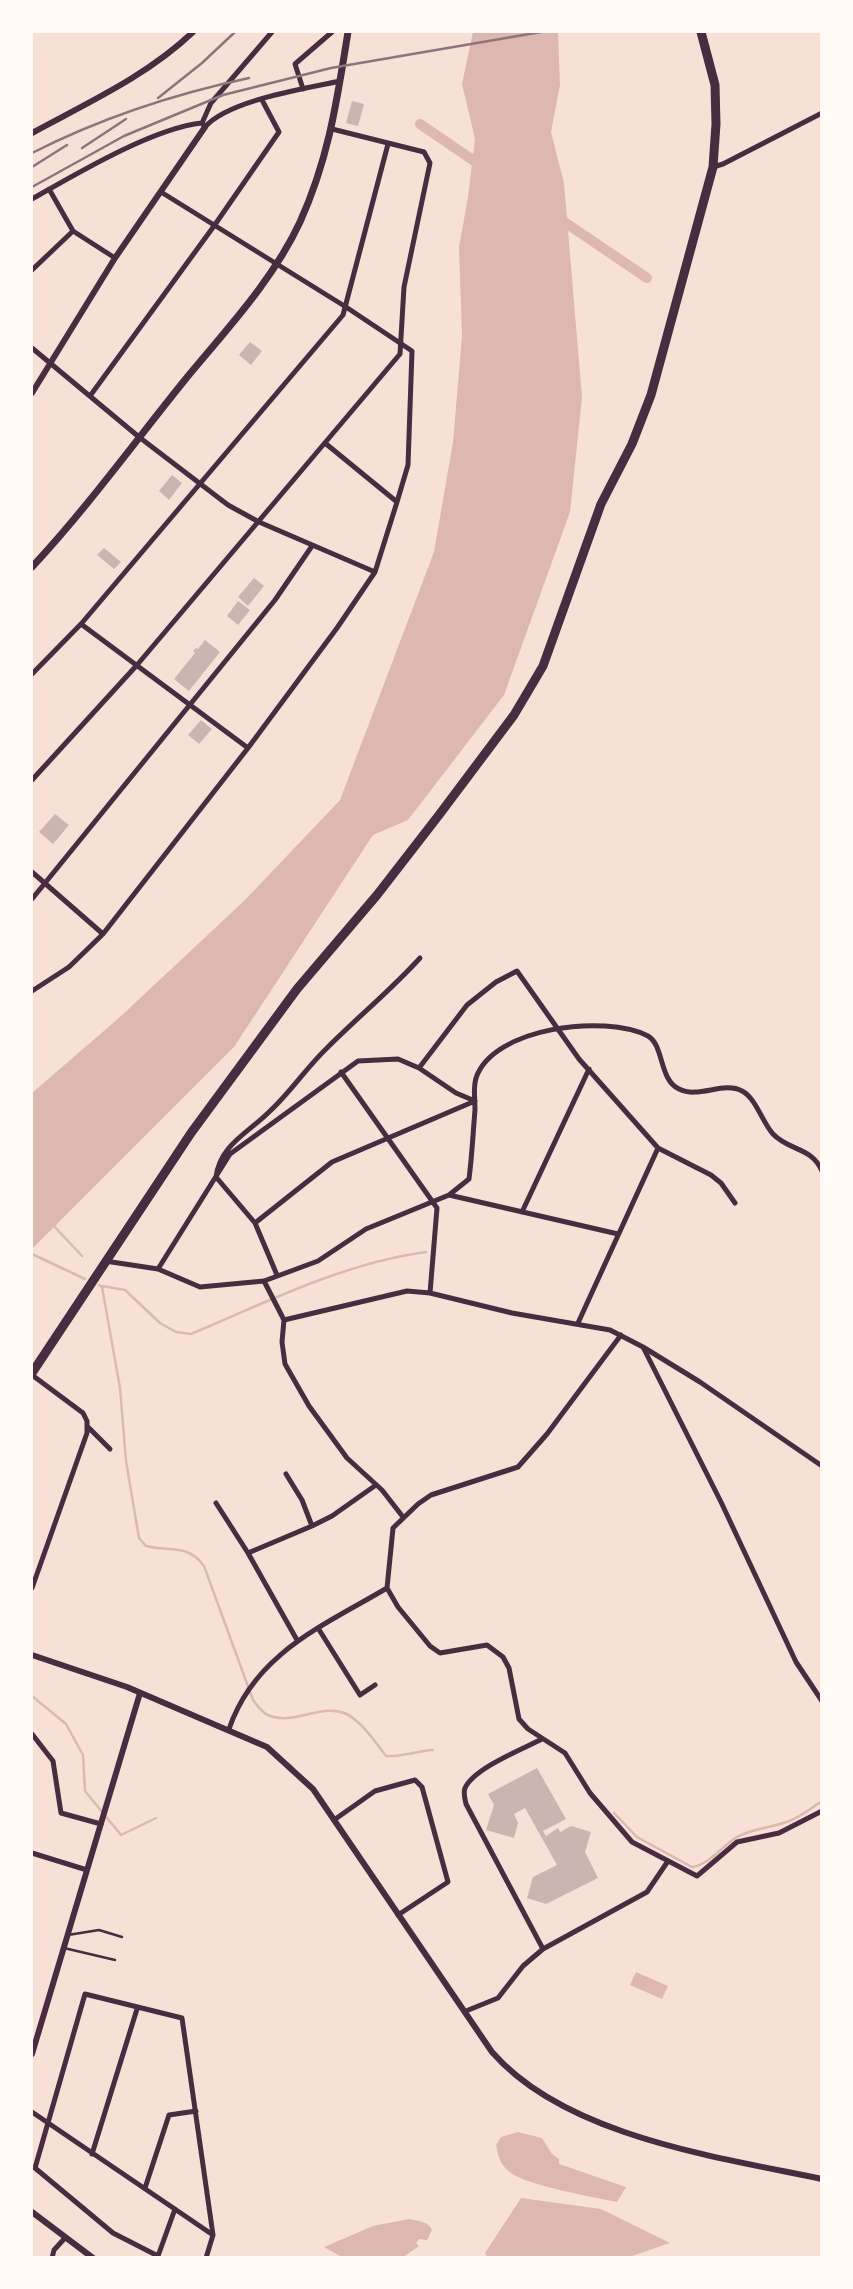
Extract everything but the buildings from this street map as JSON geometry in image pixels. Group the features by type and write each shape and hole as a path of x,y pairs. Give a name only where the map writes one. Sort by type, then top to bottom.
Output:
{"highway":[{"path":"32,1374 191,1133 297,989 377,895 528,694 553,641 601,504 644,416 713,167 715,85 701,32"}],"main road":[{"path":"32,567 276,264 299,225 332,129 348,32"}],"street":[{"path":"32,133 166,56 193,32"},
{"path":"32,393 115,258 204,125 211,103 272,32"},
{"path":"303,89 295,64 332,32"},
{"path":"32,199 141,143 184,126 204,125 222,113 340,80"},
{"path":"89,397 279,132 262,100"},
{"path":"713,167 821,113"},
{"path":"32,780 137,665 401,354 404,287 430,163 424,152 332,129"},
{"path":"32,674 81,624 343,315 388,144"},
{"path":"49,190 73,231 115,258"},
{"path":"32,991 69,967 103,934 248,748 337,628 374,572 408,465 412,351 161,192"},
{"path":"32,270 73,231"},
{"path":"32,348 89,397 228,505 259,522 374,572"},
{"path":"326,443 397,502"},
{"path":"32,899 275,600 312,546"},
{"path":"81,624 248,748"},
{"path":"32,872 103,934"},
{"path":"277,1275 255,1223 216,1177 217,1165 226,1149 270,1112 309,1065 420,958"},
{"path":"419,1068 467,1005 495,982 517,971 589,1069 658,1148 711,1175 721,1183 735,1203"},
{"path":"105,1261 158,1269 200,1287 264,1281 318,1261 366,1229 449,1195 469,1179 475,1080 482,1064 523,1036 558,1029 601,1024 647,1036 654,1041 667,1077 676,1088 692,1093 728,1088 741,1090 775,1136 813,1156 821,1171"},
{"path":"158,1269 230,1154 358,1061 398,1059 419,1068 456,1093 475,1101"},
{"path":"522,1212 589,1069"},
{"path":"341,1072 386,1139 435,1202 437,1208 430,1293"},
{"path":"255,1223 332,1162 475,1101"},
{"path":"578,1323 658,1148"},
{"path":"449,1195 618,1234"},
{"path":"264,1281 284,1320 283,1353 290,1375 347,1458 376,1485 403,1517"},
{"path":"284,1320 407,1291 430,1293 512,1312 578,1323 621,1335 643,1347 701,1382 821,1466"},
{"path":"621,1335 547,1434 518,1467 431,1495 403,1517 393,1528 387,1588 398,1607 430,1646 440,1653 487,1645 503,1657 509,1668 519,1719 528,1729 565,1753 590,1793 632,1842 696,1876 737,1842 779,1833 821,1811"},
{"path":"643,1347 721,1502 796,1662 821,1701"},
{"path":"32,1374 83,1413 87,1426 87,1433 32,1588"},
{"path":"87,1426 110,1449"},
{"path":"286,1474 302,1500 312,1526"},
{"path":"248,1553 331,1516 376,1485"},
{"path":"216,1503 297,1640"},
{"path":"229,1729 242,1697 282,1652 297,1640 387,1588"},
{"path":"318,1628 360,1695 375,1685"},
{"path":"32,1654 140,1693 267,1747 313,1789 506,2068 534,2091 578,2115 682,2150 821,2179"},
{"path":"32,2054 140,1693"},
{"path":"32,1734 53,1761 61,1813 100,1826"},
{"path":"542,1739 476,1774 465,1788 464,1796 543,1949"},
{"path":"334,1820 375,1791 415,1780 422,1787 448,1882 398,1915"},
{"path":"32,1853 87,1870"},
{"path":"466,2011 498,1998 523,1966 543,1949 638,1899 653,1886 668,1861"},
{"path":"175,2209 158,2256 113,2233 35,2168 85,1994 182,2018 213,2235 206,2258"},
{"path":"92,2154 137,2008"},
{"path":"145,2188 169,2115 196,2111"},
{"path":"32,2112 213,2235"},
{"path":"32,2212 93,2258"},
{"path":"52,2258 54,2250 65,2238"}],"lane":[{"path":"68,1935 99,1930 122,1937"},
{"path":"64,1948 115,1960"}],"shaded area":[{"path":"473,32 558,32 560,85 551,132 564,183 582,397 570,512 504,695 408,820 373,835 234,1047 32,1249 32,1093 120,1017 246,899 340,800 434,552 453,442 462,336 459,247 475,139 462,84"},
{"path":"636,1972 668,1986 662,1999 630,1985"},
{"path":"518,2132 542,2138 552,2154 559,2159 559,2164 626,2187 617,2202 546,2187 511,2173 500,2161 496,2145 501,2137"},
{"path":"521,2198 601,2209 670,2243 629,2257 487,2257 485,2253"},
{"path":"409,2219 425,2223 432,2230 427,2240 419,2239 416,2243 419,2246 402,2258 342,2257 324,2247 373,2226"}],"waterway":[{"path":"420,124 483,167"},
{"path":"557,217 647,278"},
{"path":"53,1225 82,1256"},
{"path":"102,1286 125,1290 160,1323 176,1332 191,1334 336,1274 395,1257 426,1252"},
{"path":"32,1254 85,1279"},
{"path":"99,1285 102,1287 120,1388 126,1461 139,1538 146,1546 185,1551 204,1566 253,1700 264,1713 277,1718 325,1711 344,1713 361,1725 386,1756 433,1750"},
{"path":"32,1696 66,1724 83,1755 85,1791 121,1835 156,1818"},
{"path":"614,1813 637,1837 692,1867 710,1859 737,1837 793,1819 822,1801"}],"railway":[{"path":"158,98 235,32"},
{"path":"32,187 124,136 223,95 331,68 541,32"},
{"path":"32,153 138,108 249,78"},
{"path":"82,148 126,119"},
{"path":"32,167 67,145"}]}
